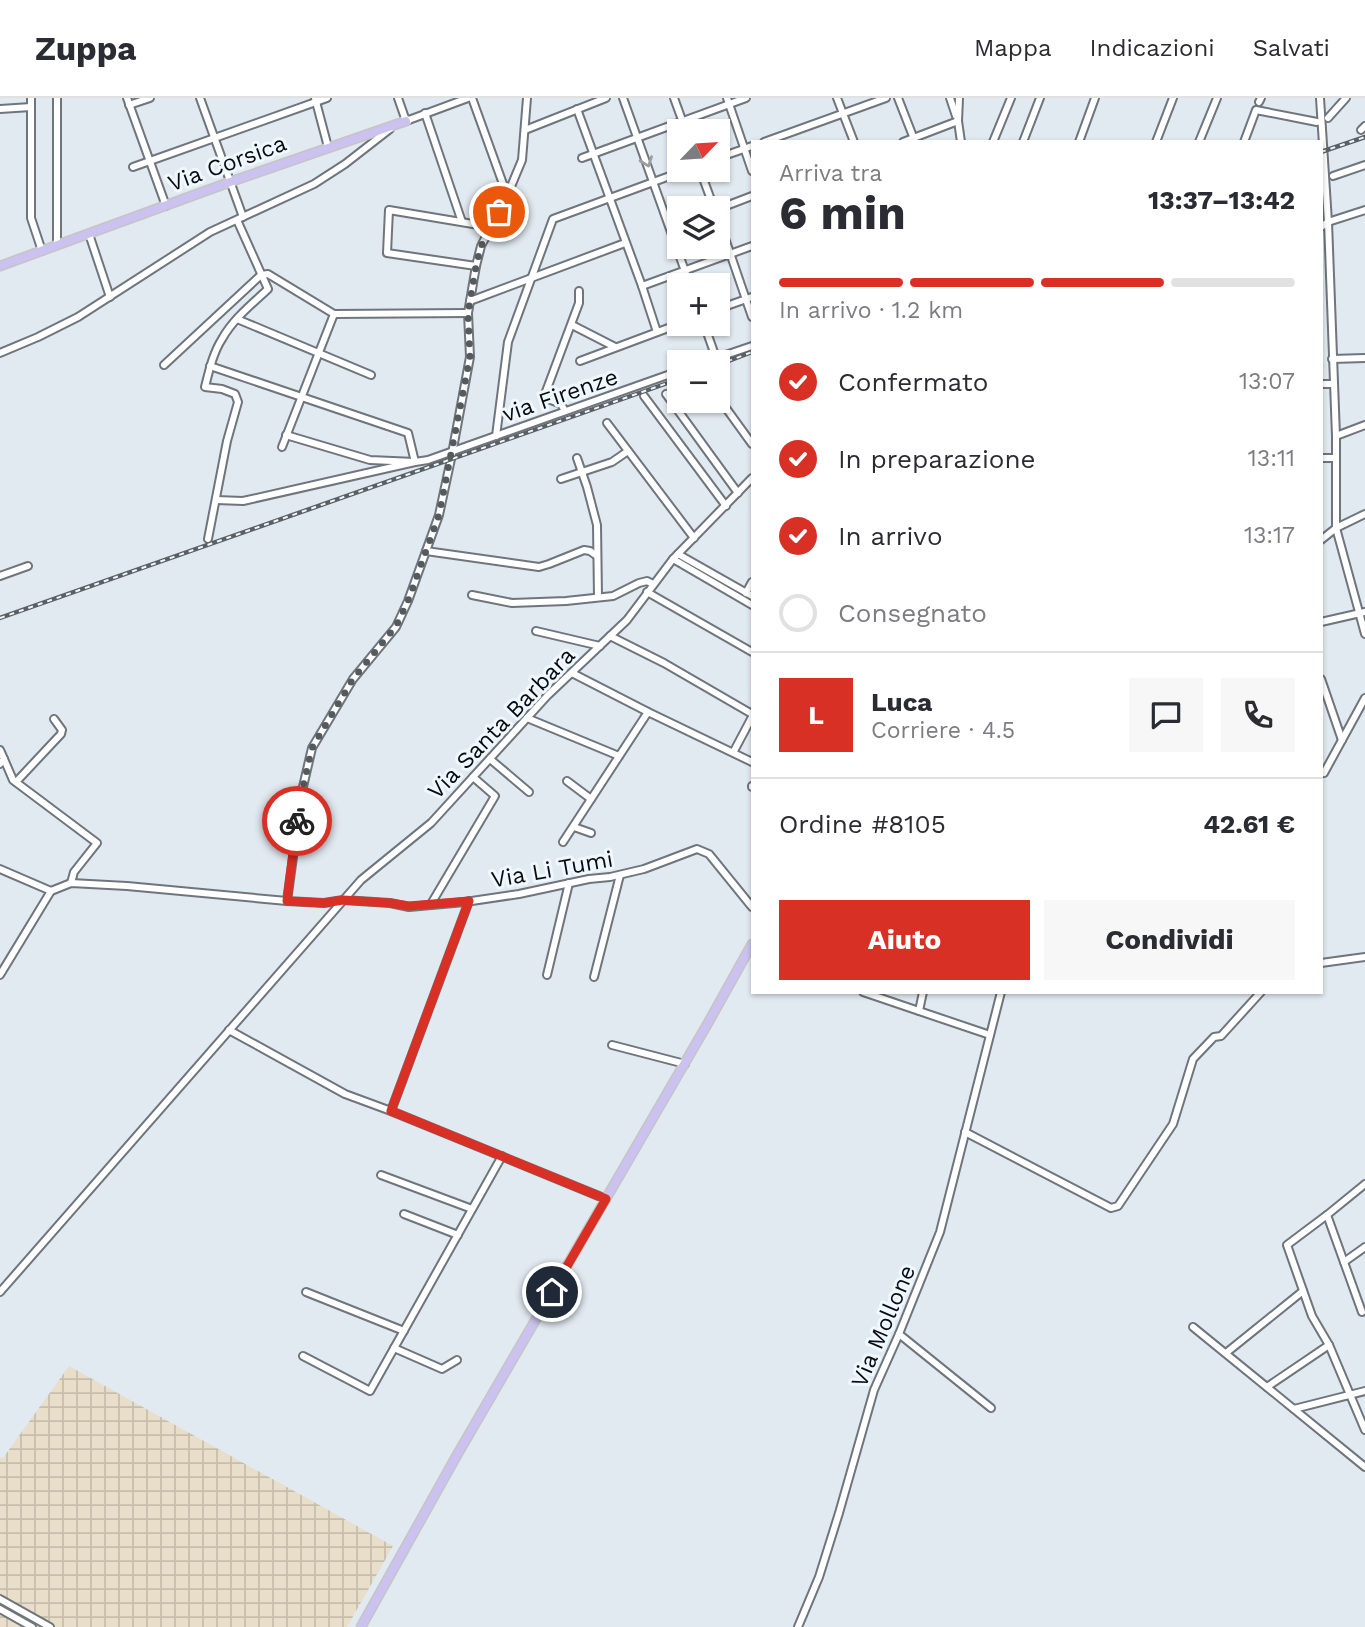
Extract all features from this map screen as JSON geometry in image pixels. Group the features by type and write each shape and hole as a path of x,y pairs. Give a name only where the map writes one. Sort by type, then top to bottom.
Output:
{"main road":[{"name":"Via Corsica","path":"0,266 406,121"},
{"path":"360,1627 751,946"}],"street":[{"path":"31,98 31,218 42,251"},
{"path":"57,98 57,246"},
{"path":"150,98 128,101 166,206"},
{"path":"200,98 230,182 240,219 268,289 237,318 221,339 210,366 205,387 235,394 238,402 227,441 208,539"},
{"path":"133,167 327,98"},
{"path":"398,98 406,121"},
{"path":"470,98 507,196"},
{"name":"Via Corsica","path":"406,121 470,98"},
{"path":"287,901 302,791 312,748 349,685 396,626 408,601 439,515 470,357 468,313 476,266 481,246 522,160 527,98"},
{"path":"525,130 606,98"},
{"path":"623,98 667,221"},
{"path":"674,98 681,119"},
{"path":"687,119 728,101 746,98"},
{"path":"837,98 853,140"},
{"path":"770,140 886,98"},
{"path":"898,98 914,140 958,121"},
{"path":"950,98 958,121"},
{"path":"959,98 961,140"},
{"path":"994,140 1011,98"},
{"path":"1024,140 1040,98"},
{"path":"1080,140 1095,98"},
{"path":"1157,140 1173,98"},
{"path":"1200,140 1217,98"},
{"path":"1320,98 1328,222 1336,436 1336,528 1362,613 1365,634"},
{"path":"1328,118 1346,98"},
{"path":"316,100 328,147"},
{"path":"728,101 751,168"},
{"path":"0,108 31,107"},
{"path":"577,109 657,332"},
{"path":"1245,140 1256,110 1317,122"},
{"path":"425,113 462,222"},
{"path":"0,353 78,317 210,232 314,184 345,164 394,125"},
{"path":"582,158 667,126"},
{"path":"793,132 796,140"},
{"path":"730,154 751,146"},
{"path":"1333,176 1365,165"},
{"path":"496,436 508,342 553,219 667,177"},
{"path":"730,204 751,196"},
{"path":"476,266 387,253 389,210 491,227"},
{"path":"1323,226 1365,210"},
{"path":"89,234 110,296"},
{"path":"470,301 625,243"},
{"path":"642,286 751,246"},
{"path":"730,305 749,298 731,254"},
{"path":"681,259 686,273"},
{"path":"164,365 261,275 268,274 334,313 468,313"},
{"path":"565,411 561,404 546,398 545,394 572,325 579,303 579,291"},
{"path":"282,447 334,313"},
{"path":"237,318 371,375"},
{"path":"572,325 615,347"},
{"path":"580,361 667,328"},
{"path":"730,353 751,346"},
{"path":"1332,359 1365,358"},
{"path":"210,366 408,433 415,462 370,460 286,435"},
{"name":"via Firenze","path":"216,500 243,501 428,460 667,375"},
{"path":"1323,384 1334,384"},
{"path":"666,394 738,493"},
{"path":"644,396 726,506"},
{"path":"730,413 751,443"},
{"path":"607,423 694,538"},
{"path":"1336,436 1365,425"},
{"path":"561,478 612,462 628,451"},
{"path":"364,458 377,471"},
{"path":"577,458 597,525 598,597"},
{"path":"1323,458 1335,458"},
{"name":"Via Santa Barbara","path":"0,1292 361,880 431,823 548,695 626,620 675,556 751,479"},
{"path":"1323,538 1336,528 1365,514"},
{"path":"426,551 539,567 584,550 597,556"},
{"path":"675,556 749,594"},
{"path":"675,556 751,604"},
{"path":"0,576 28,566"},
{"path":"472,595 528,604 613,596 639,583 647,581 653,584"},
{"path":"648,592 751,651"},
{"path":"1323,622 1362,613"},
{"path":"536,631 600,646"},
{"path":"610,636 664,663 751,714"},
{"path":"572,673 751,761"},
{"path":"1323,685 1342,740"},
{"path":"1323,770 1365,698"},
{"path":"563,842 648,712"},
{"path":"734,751 751,717"},
{"path":"527,718 620,756"},
{"path":"16,782 61,734 62,730 54,719"},
{"path":"0,750 2,762 13,780 97,843 74,872 71,883"},
{"path":"490,759 529,792"},
{"path":"431,904 495,796 474,777"},
{"path":"567,781 592,799"},
{"path":"574,827 591,833"},
{"name":"Via Li Tumi","path":"51,891 71,883 287,901 324,903 343,900 409,906 440,904 519,894 620,875 697,849 709,854 751,906"},
{"path":"0,869 51,891 0,975"},
{"path":"594,977 620,875"},
{"path":"547,975 569,883"},
{"path":"391,1111 469,901"},
{"path":"1323,963 1365,957"},
{"path":"869,994 990,1035"},
{"path":"919,1012 923,994"},
{"name":"Via Mollone","path":"798,1627 819,1577 874,1390 940,1233 1000,994"},
{"path":"965,1132 1111,1208 1118,1206 1173,1124 1193,1059 1214,1037 1221,1037 1257,994"},
{"path":"229,1030 345,1094 606,1199"},
{"path":"612,1045 685,1063"},
{"path":"303,1356 370,1391 502,1156"},
{"path":"381,1175 472,1209"},
{"path":"1365,1184 1287,1245 1312,1315 1329,1345 1365,1430"},
{"path":"404,1214 458,1235"},
{"path":"1327,1215 1362,1312"},
{"path":"1344,1262 1365,1247"},
{"path":"306,1292 404,1331"},
{"path":"1226,1353 1303,1292"},
{"path":"1193,1327 1365,1467"},
{"path":"899,1334 991,1408"},
{"path":"1267,1387 1329,1345"},
{"path":"394,1348 442,1369 457,1360"},
{"path":"1294,1409 1365,1391"},
{"path":"0,1599 50,1627"},
{"path":"0,1609 32,1627"}],"shaded area":[{"path":"69,1366 393,1546 347,1627 0,1627 0,1457 3,1458"}],"railway":[{"path":"1323,151 1365,137"},
{"path":"730,360 751,352"},
{"path":"0,618 667,383"}],"way so far":[{"path":"297,821 312,748 353,679 396,626 408,601 439,515 470,357 468,313 476,266 481,246 499,212"}],"route":[{"path":"297,821 287,901 324,903 343,900 409,906 469,901 391,1111 606,1199 552,1292"}]}
